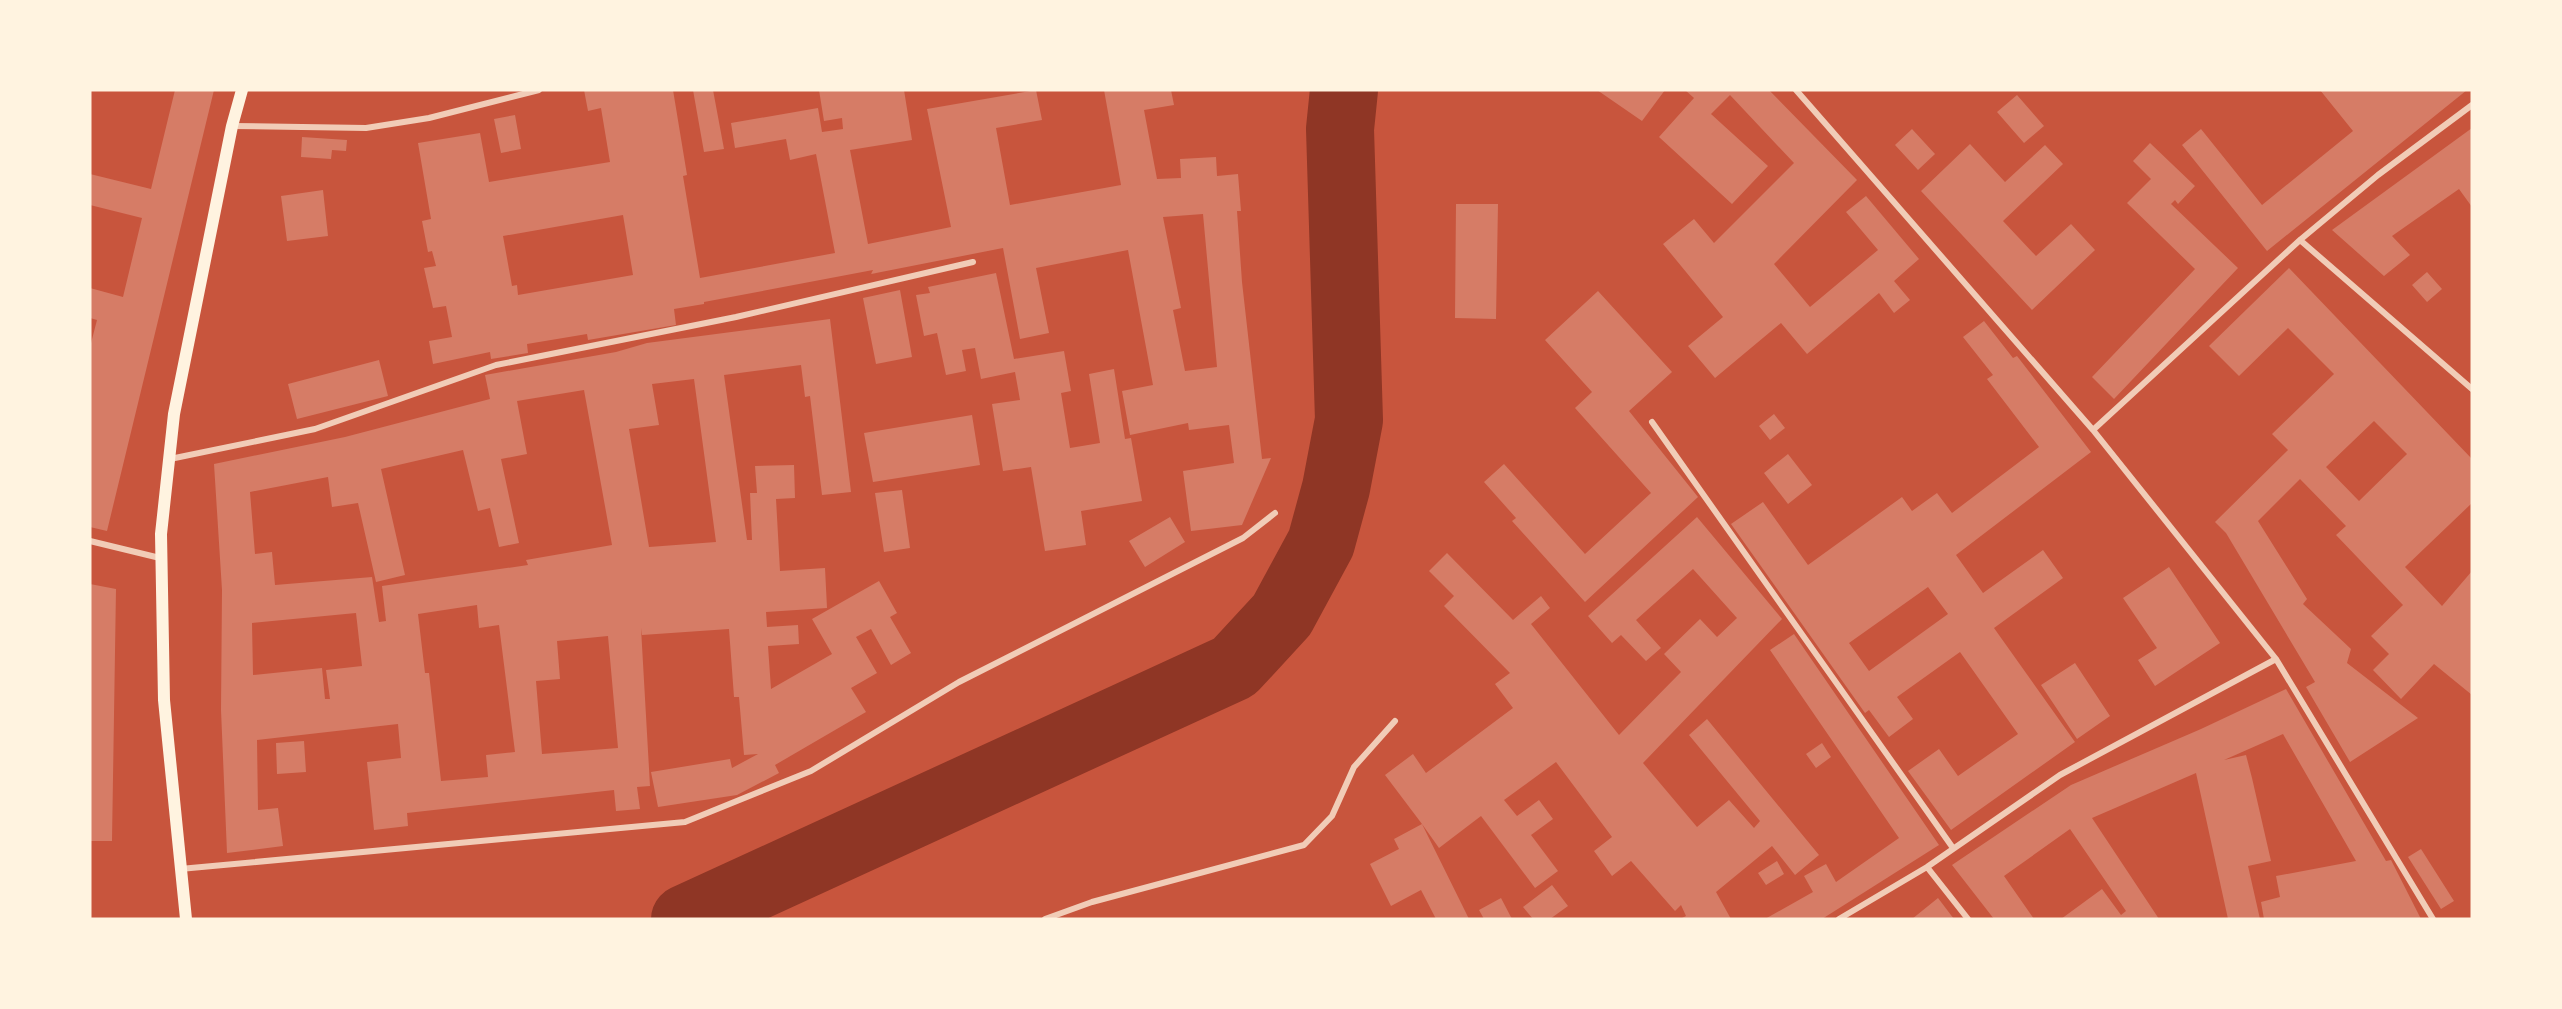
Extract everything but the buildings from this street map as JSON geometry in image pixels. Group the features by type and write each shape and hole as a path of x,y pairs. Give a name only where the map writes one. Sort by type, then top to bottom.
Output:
{"main road":[{"path":"186,919 164,700 160,558 174,414 232,126 242,90"}],"street":[{"path":"232,126 366,128 429,118 539,90"},
{"path":"1796,90 2093,430 2276,659 2433,919"},
{"path":"2093,430 2300,240 2378,175 2472,105"},
{"path":"2300,240 2472,389"},
{"path":"169,459 315,429 496,365 736,317 973,262"},
{"path":"1652,422 1953,848"},
{"path":"180,869 685,822 811,771 959,682 1243,538 1275,513"},
{"path":"90,541 160,558"},
{"path":"1839,919 1927,867 2060,775 2276,659"},
{"path":"1045,919 1092,902 1304,845 1332,816 1354,767 1395,721"},
{"path":"1927,867 1968,919"}],"waterway":[{"path":"685,919 1234,667 1282,615 1321,543 1336,488 1349,420 1340,129 1344,90"}]}
